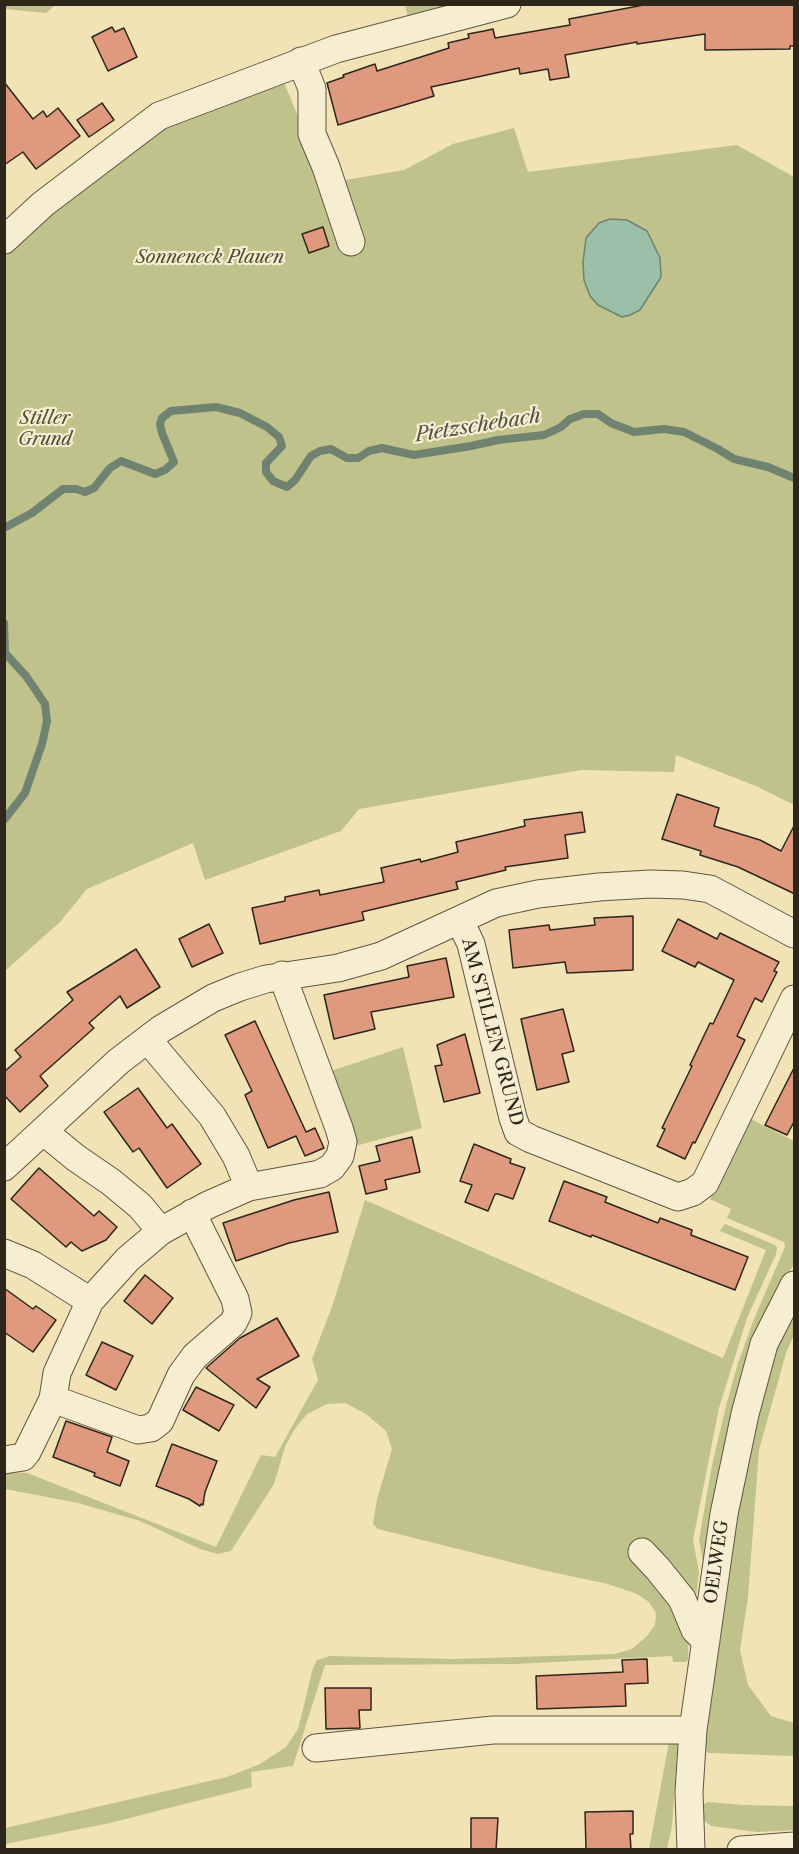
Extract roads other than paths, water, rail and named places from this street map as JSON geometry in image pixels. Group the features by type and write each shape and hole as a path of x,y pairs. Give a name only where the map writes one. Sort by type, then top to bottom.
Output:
{"street":[{"path":"4,240 43,204 159,116 336,49 507,4"},
{"path":"301,61 312,89 312,135 326,167 351,242"},
{"name":"AM STILLEN GRUND","path":"4,1167 119,1061 161,1029 213,998 240,987 282,975 338,968 381,956 496,903 538,894 599,887 683,885 710,889 795,934"},
{"name":"AM STILLEN GRUND","path":"460,921 471,944 518,1132 678,1197 693,1192 705,1183 795,999"},
{"path":"4,1460 23,1457 27,1452 53,1400 57,1373 90,1301 128,1258 162,1231 192,1213 249,1187 320,1174 332,1167 340,1156 343,1142 339,1128 282,975"},
{"path":"148,1040 212,1116 236,1156 249,1187"},
{"path":"43,1131 140,1206 162,1231"},
{"path":"53,1400 138,1430 152,1428 160,1421 181,1375 195,1356 233,1323 238,1313 235,1299 192,1213"},
{"path":"4,1253 33,1265 90,1301"},
{"name":"OELWEG","path":"691,1850 689,1792 693,1730 724,1514 745,1414 764,1344 795,1284"},
{"path":"642,1552 682,1599 695,1630 706,1641"},
{"path":"316,1748 493,1730 693,1730"},
{"path":"741,1850 795,1846"}],"waterway":[{"name":"Pietzschebach","path":"4,528 32,513 63,489 85,492 94,488 110,468 121,461 155,474 165,470 174,462 162,433 160,424 162,418 171,411 216,407 240,413 267,427 279,437 282,446 266,463 266,472 273,481 287,487 295,480 311,456 320,451 331,449 347,458 358,458 369,451 382,448 414,455 498,440 544,435 561,427 570,419 584,414 598,414 611,423 634,432 664,429 684,432 734,459 768,467 794,478"},
{"name":"Pietzschebach","path":"4,623 5,653 26,676 45,704 47,721 42,744 25,793 4,820"}],"park label":[{"name":"Sonneneck Plauen","path":"210,258"},
{"name":"Stiller Grund","path":"45,429"}]}
